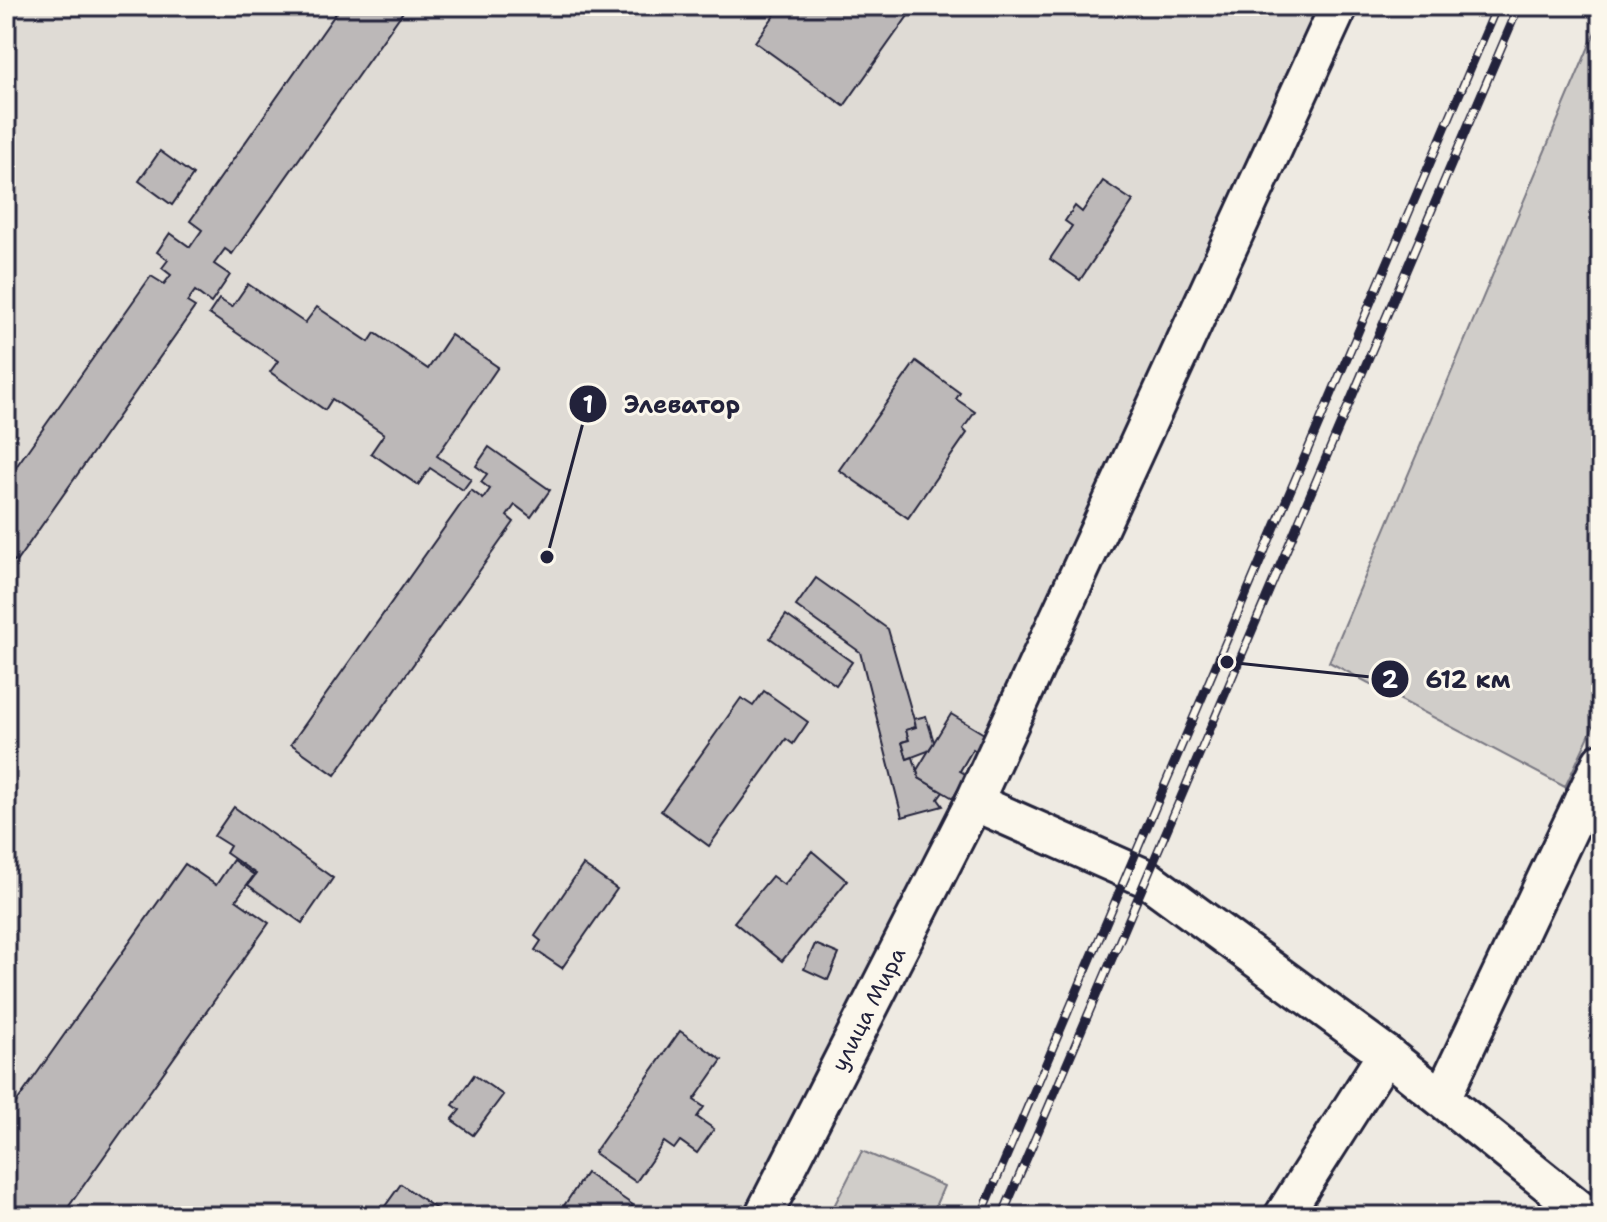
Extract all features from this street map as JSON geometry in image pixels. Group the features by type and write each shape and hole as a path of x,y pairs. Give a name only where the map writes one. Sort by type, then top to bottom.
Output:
{"street":[{"name":"улица Мира","path":"763,1216 974,802 1339,6"},
{"path":"1442,1098 1601,762"},
{"path":"974,802 1146,878 1386,1054 1588,1216"},
{"path":"1283,1216 1386,1054"}],"shaded area":[{"path":"6,6 1332,6 1185,377 741,1216 6,1216"},
{"path":"1601,18 1601,710 1565,787 1329,662"},
{"path":"862,1151 944,1186 931,1216 829,1216"}],"building":[{"path":"341,6 407,6 232,254 225,249 214,264 230,275 211,303 195,291 187,302 195,307 16,562 6,554 6,481 151,276 164,284 171,275 162,268 168,260 157,252 170,233 190,247 202,230 190,221"},
{"path":"781,6 915,6 844,106 755,42"},
{"path":"160,151 193,175 172,205 139,181"},
{"path":"1103,181 1133,201 1080,280 1050,259 1072,226 1065,221 1075,206 1082,212"},
{"path":"248,284 305,323 317,307 369,342 375,333 428,369 451,335 498,367 437,456 471,479 463,490 430,468 418,485 371,453 384,434 332,399 325,410 270,372 278,361 209,314 219,299 232,307"},
{"path":"916,361 960,393 956,399 975,412 963,429 967,433 908,518 839,470"},
{"path":"489,447 550,490 531,517 515,505 507,516 514,522 335,775 291,744 471,490 483,499 490,489 481,482 487,474 476,466"},
{"path":"816,578 888,629 916,727 906,730 909,740 902,742 907,759 913,757 919,778 943,792 938,799 943,806 902,817 860,652 796,606"},
{"path":"786,615 852,662 836,685 770,638"},
{"path":"764,691 808,722 793,744 786,739 709,846 661,811 741,698 753,706"},
{"path":"951,714 989,737 979,754 973,749 960,771 967,775 953,798 919,778 917,770"},
{"path":"926,716 934,742 928,751 907,759 902,742 909,740 906,730 916,727 914,719"},
{"path":"234,807 333,878 302,923 248,885 256,874 226,853 230,846 214,836"},
{"path":"812,851 847,881 782,961 734,922 772,876 784,885"},
{"path":"233,860 254,875 236,900 269,923 62,1216 6,1216 6,1117 185,864 216,885"},
{"path":"583,865 617,889 562,968 535,950 541,941 535,936"},
{"path":"815,944 839,954 828,980 804,969"},
{"path":"680,1031 722,1060 694,1100 704,1107 697,1117 714,1129 697,1153 680,1141 674,1149 664,1142 636,1182 594,1153"},
{"path":"474,1075 503,1095 473,1135 452,1120 460,1110 453,1105"},
{"path":"586,1173 633,1205 626,1216 557,1216"},
{"path":"401,1184 439,1211 435,1216 378,1216"}],"railway":[{"path":"981,1216 1497,6"},
{"path":"1002,1216 1519,6"}],"place":[{"name":"Элеватор","path":"547,557"},
{"name":"612 км","path":"1227,662"}]}
